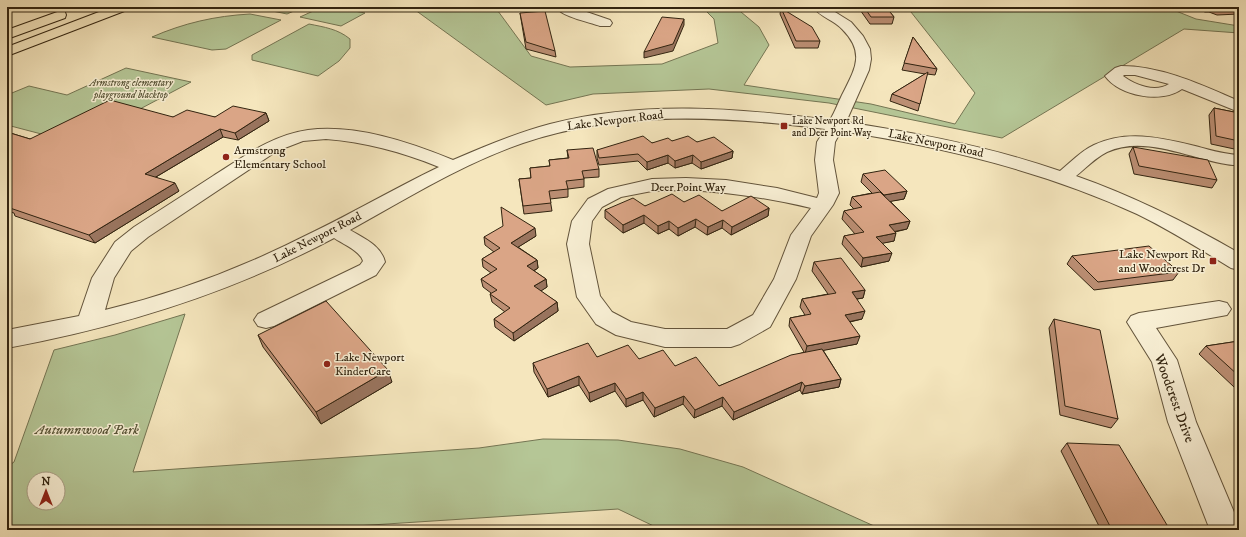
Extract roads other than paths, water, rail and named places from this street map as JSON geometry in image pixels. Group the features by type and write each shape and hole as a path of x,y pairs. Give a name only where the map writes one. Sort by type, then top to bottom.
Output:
{"highway":[{"path":"7,52 123,7"},
{"path":"7,35 70,12"}],"street":[{"path":"562,7 605,24"},
{"name":"Deer Point Way","path":"819,7 846,25 855,35 863,49 864,59 862,70 847,100 842,114 826,142 824,160 828,179 828,193 823,205 801,235 785,279 762,321 731,338 665,338 625,329 604,318 589,296 578,244 582,221 595,203 615,193 652,186 686,184 726,186 777,194 823,205"},
{"path":"1180,83 1239,107"},
{"name":"Lake Newport Road","path":"7,339 89,322 128,312 181,296 239,275 288,253 453,166 487,150 556,127 634,115 682,112 748,114 836,125 938,142 994,156 1064,178 1112,196 1156,216 1217,248 1239,263"},
{"path":"89,322 103,278 123,247 141,232 271,147 293,138 310,135 347,135 426,155 453,166"},
{"path":"1064,178 1101,149 1121,143 1141,142 1171,146 1229,160 1239,160"},
{"path":"266,320 368,270 372,266 374,262 371,253 334,229"},
{"name":"Woodcrest Drive","path":"1218,309 1139,322 1164,360 1182,422 1226,530"}],"place":[{"name":"Lake Newport Rd and Deer Point Way","path":"784,126"},
{"name":"Armstrong Elementary School","path":"226,157"},
{"name":"Lake Newport Rd and Woodcrest Dr","path":"1213,261"},
{"name":"Lake Newport KinderCare","path":"327,364"}],"park label":[{"name":"Armstrong elementary playground blacktop","path":"131,88"},
{"name":"Autumnwood Park","path":"87,429"}]}
